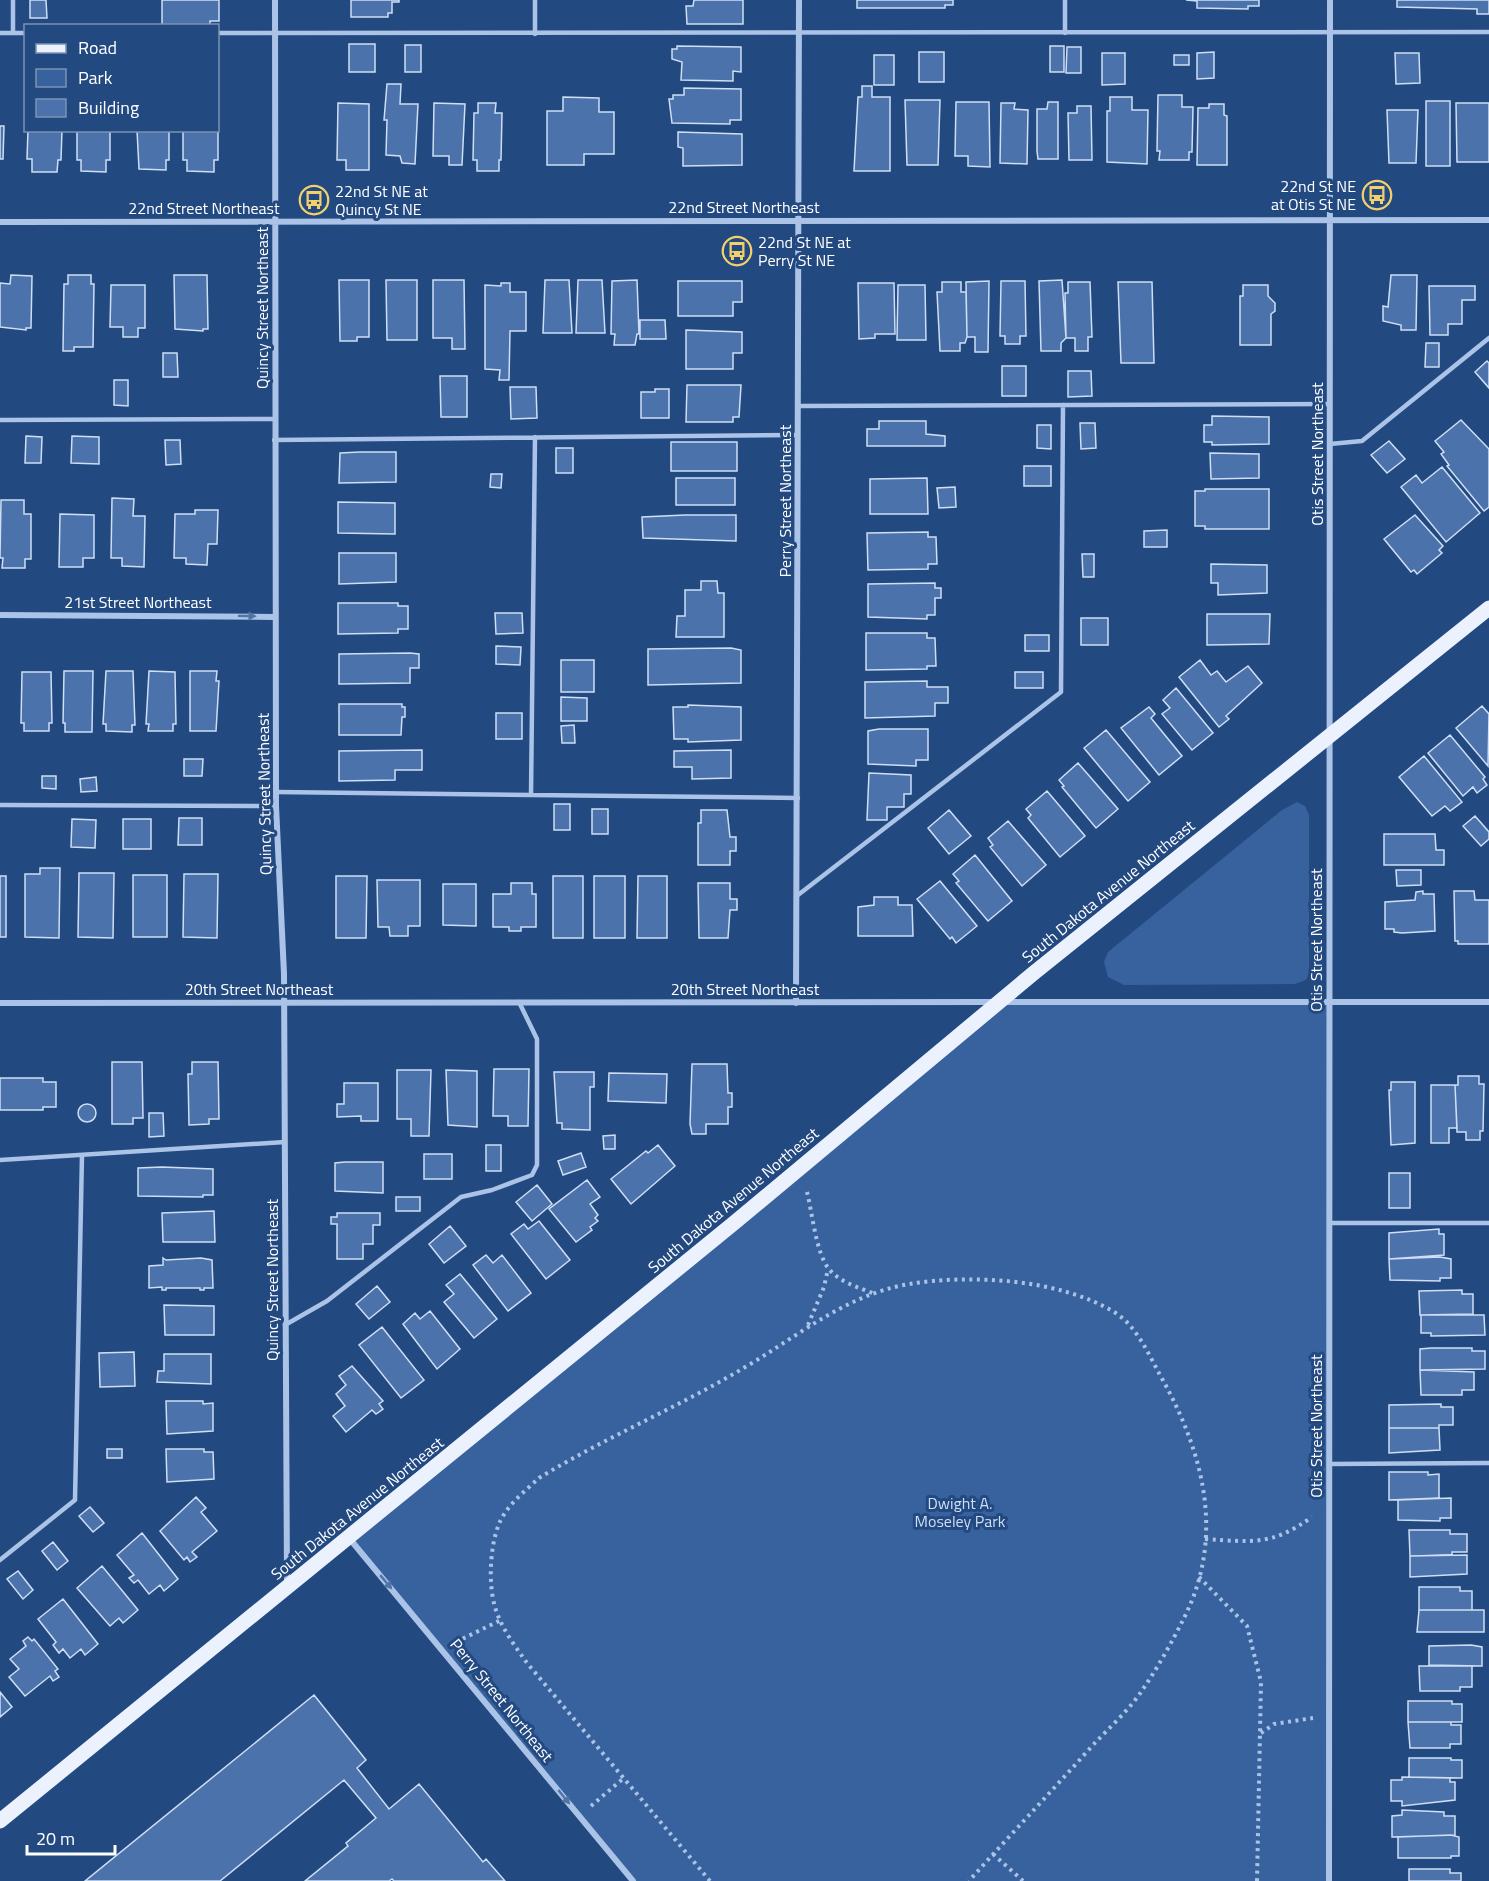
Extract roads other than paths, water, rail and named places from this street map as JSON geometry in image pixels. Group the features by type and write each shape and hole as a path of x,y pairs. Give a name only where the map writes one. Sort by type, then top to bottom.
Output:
{"main road":[{"name":"South Dakota Avenue Northeast","path":"0,1821 801,1168 1035,972 1489,608"}],"street":[{"name":"Quincy Street Northeast","path":"275,0 273,440 276,806 284,1002 287,1587"},
{"name":"Perry Street Northeast","path":"796,1003 799,0"},
{"name":"Otis Street Northeast","path":"1329,1881 1330,0"},
{"name":"22nd Street Northeast","path":"0,222 1489,220"},
{"name":"21st Street Northeast","path":"0,615 275,617"},
{"name":"20th Street Northeast","path":"0,1003 1489,1002"},
{"name":"Perry Street Northeast","path":"348,1538 442,1648 633,1881"}],"lane":[{"path":"13,0 13,33"},
{"path":"535,0 535,34"},
{"path":"1065,0 1065,33"},
{"path":"219,33 274,35 1489,32"},
{"path":"0,33 24,33"},
{"path":"1330,444 1362,441 1489,338"},
{"path":"798,406 1330,404"},
{"path":"798,895 1061,692 1063,405"},
{"path":"0,420 274,420"},
{"path":"273,440 798,435"},
{"path":"531,795 535,437"},
{"path":"276,792 798,798"},
{"path":"0,805 276,806"},
{"path":"285,1325 327,1301 461,1197 492,1190 532,1175 537,1165 537,1039 519,1002"},
{"path":"0,1160 285,1142"},
{"path":"0,1560 75,1500 82,1155"},
{"path":"1329,1223 1489,1223"},
{"path":"1329,1464 1489,1463"}],"place":[{"name":"22nd St NE at Otis St NE","path":"1377,195"},
{"name":"22nd St NE at Quincy St NE","path":"314,200"},
{"name":"22nd St NE at Perry St NE","path":"737,251"}],"park label":[{"name":"Dwight A. Moseley Park","path":"960,1512"}]}
